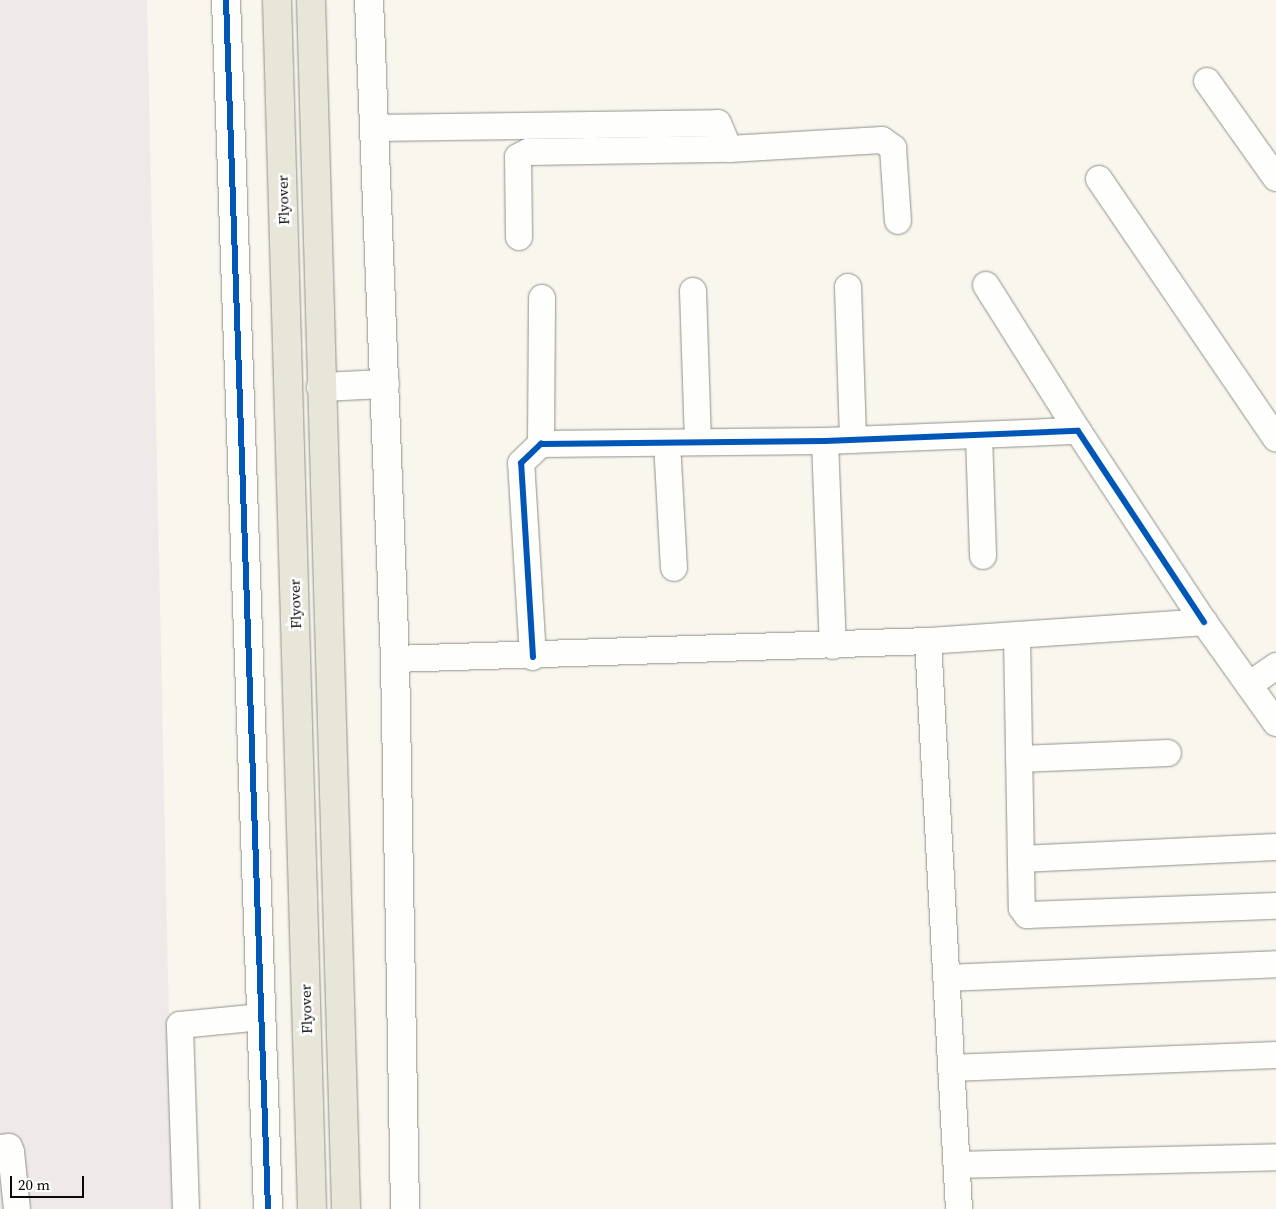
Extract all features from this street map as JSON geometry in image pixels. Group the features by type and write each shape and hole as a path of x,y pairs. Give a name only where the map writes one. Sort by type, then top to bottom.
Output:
{"main road":[{"name":"Flyover","path":"278,0 312,1209"},
{"path":"311,0 346,1209"}],"street":[{"path":"226,0 268,1209"},
{"path":"369,0 376,128 395,659 405,1209"},
{"path":"1207,81 1276,178"},
{"path":"376,128 587,123 718,124 730,149"},
{"path":"587,123 588,151"},
{"path":"519,237 518,157 528,152 730,149 882,140 893,148 898,221"},
{"path":"1099,179 1276,438"},
{"path":"986,285 1078,431 1204,622 1276,723"},
{"path":"848,287 853,440"},
{"path":"693,291 698,442"},
{"path":"541,444 542,298"},
{"path":"321,387 385,384"},
{"path":"533,657 521,463 541,444 825,441 1078,431"},
{"path":"979,435 983,556"},
{"path":"825,441 834,646"},
{"path":"667,443 674,568"},
{"path":"395,659 533,657 834,646 1204,622"},
{"path":"1017,635 1022,908 1027,915 1276,906"},
{"path":"928,641 959,1209"},
{"path":"1249,685 1276,666"},
{"path":"1019,760 1168,753"},
{"path":"1021,860 1276,847"},
{"path":"947,978 1276,964"},
{"path":"186,1209 180,1025 262,1017"},
{"path":"952,1068 1276,1055"},
{"path":"0,1148 9,1147 11,1152 17,1209"},
{"path":"956,1165 1276,1156"}],"shaded area":[{"path":"0,0 147,0 173,1209 0,1209"}],"cycle path":[{"path":"226,0 268,1209"},
{"path":"533,657 521,463 541,444 825,441 1078,431 1204,622"}]}
